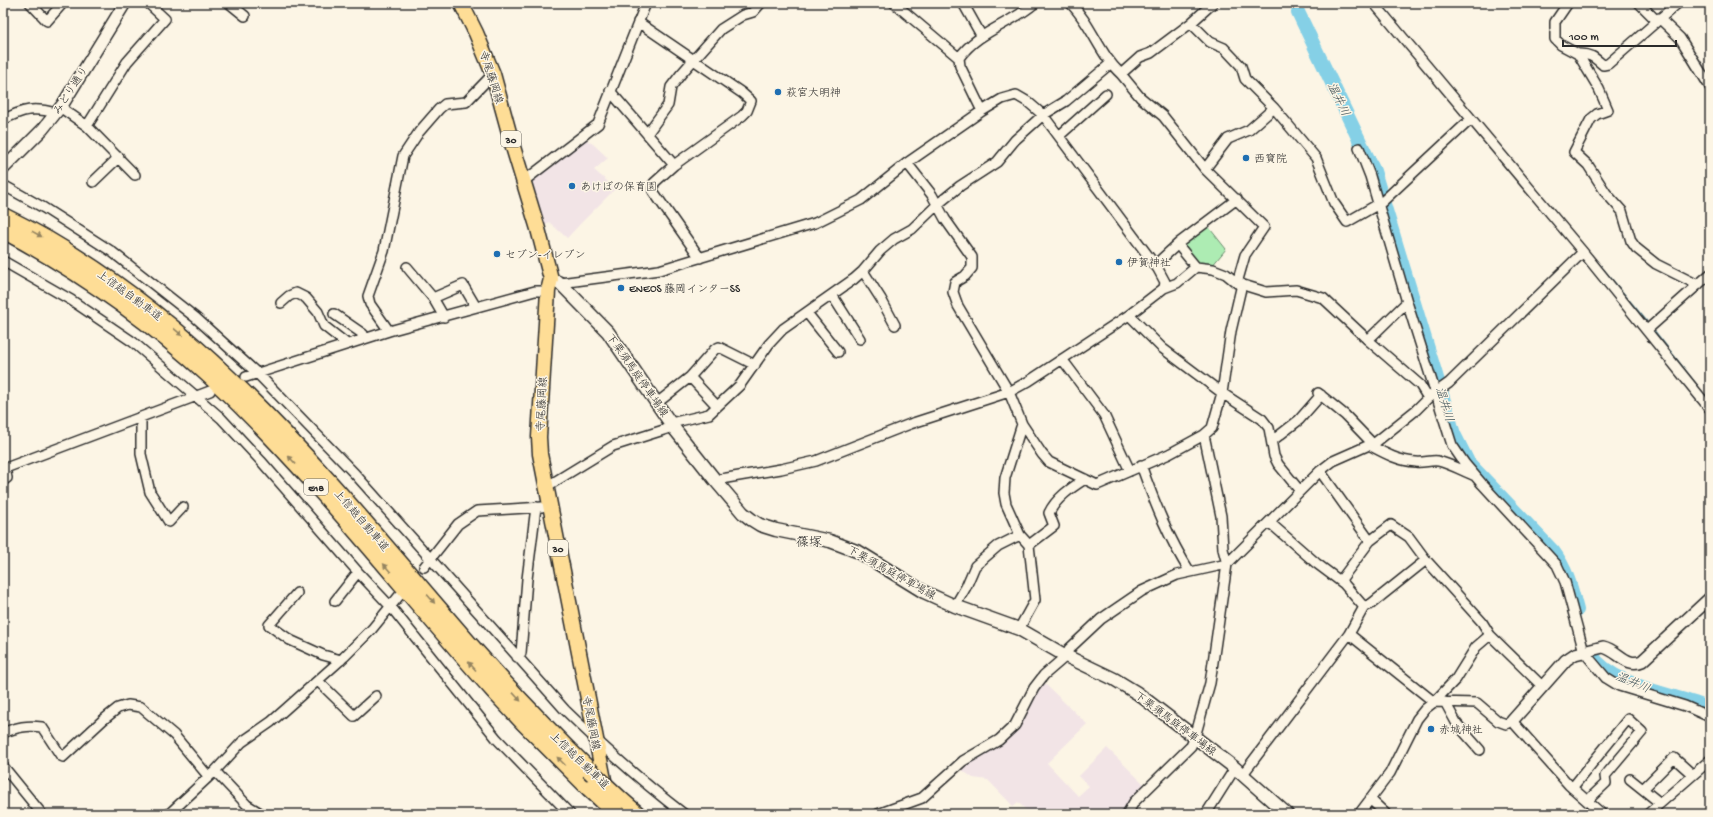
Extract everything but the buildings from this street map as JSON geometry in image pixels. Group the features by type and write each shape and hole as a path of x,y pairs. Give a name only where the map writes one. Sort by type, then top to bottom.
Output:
{"highway":[{"name":"上信越自動車道","path":"3,216 55,244 123,288 158,314 218,367 306,456 493,670 589,770 619,807"},
{"name":"上信越自動車道","path":"3,230 79,274 116,300 152,327 210,377 294,462 488,684 534,733 589,788 619,807 637,814"}],"main road":[{"name":"寺尾藤岡線","path":"461,3 476,33 493,74 553,284 539,436 540,454 546,487 543,507 596,740 610,814"},
{"name":"下栗須馬庭停車場線","path":"553,284 608,332 672,425 743,513 760,525 776,530 830,541 859,552 924,592 955,606 1019,628 1066,656 1114,679 1137,693 1239,771 1287,814"}],"street":[{"path":"30,3 47,20 62,3"},
{"name":"みどり通り","path":"3,169 43,129 58,110 124,3"},
{"path":"87,126 127,62 165,19 148,3"},
{"path":"229,3 245,16"},
{"path":"524,181 598,124 646,3"},
{"path":"647,134 668,105 671,87 680,74 721,29 743,15 753,12 761,3"},
{"path":"894,3 959,58 960,66 982,110"},
{"path":"963,3 981,36"},
{"path":"959,58 981,36 1023,13 1035,3"},
{"path":"907,163 938,204 945,218 972,257 972,268 965,276 955,282 953,292 958,306 1009,392 1022,424 1049,462 1097,485 1169,454 1204,435 1212,428 1222,393 1239,283 1246,255 1264,227 1237,198 1205,169 1162,116 1140,97 1110,64 1078,11 1070,3"},
{"path":"1120,74 1140,57 1151,53 1191,23 1213,3"},
{"path":"1374,3 1583,252 1710,409"},
{"path":"1568,3 1555,22 1555,39 1561,45 1578,54 1593,56 1603,65 1608,64 1678,3"},
{"path":"1639,3 1680,38 1709,83"},
{"path":"638,22 742,93 751,101 747,110 742,116 674,165 654,183 653,191 700,258"},
{"path":"1191,23 1210,42 1224,48 1241,66 1245,79 1274,108 1316,158 1334,203 1347,222 1378,205 1471,119"},
{"path":"1578,54 1599,89 1608,110 1597,114 1591,119 1574,152 1588,165 1606,193 1622,211 1631,241 1636,248 1656,264 1698,285"},
{"path":"546,487 613,446 672,425 709,414 740,385 769,344 783,329 807,314 863,271 880,251 894,239 912,229 938,204 960,186 997,162 1015,140 1043,115 1066,101 1110,64"},
{"path":"389,332 370,304 368,296 384,251 403,156 408,146 439,109 445,104 466,102 493,74"},
{"path":"610,91 674,165"},
{"path":"1059,136 1106,94"},
{"path":"246,377 347,344 476,307 535,292 553,284 659,270 815,223 861,200 907,163 982,110 1016,95 1028,102 1043,115 1155,265 1165,282 1164,288"},
{"path":"3,120 14,114 38,108 58,110 87,126 136,175"},
{"path":"1205,169 1228,138 1249,130 1274,108"},
{"path":"1359,148 1370,176 1407,302 1452,445 1476,477 1556,565 1565,582 1589,650 1606,678 1619,686 1685,706 1710,717"},
{"path":"93,182 119,157"},
{"path":"3,185 44,208 111,251 196,318 258,374 355,474 427,563 517,657 565,710 596,740 655,792 684,814"},
{"path":"1155,265 1180,242 1237,198"},
{"path":"1178,245 1196,267 1213,269 1226,274 1239,283 1266,292 1296,290 1323,298 1368,340 1420,385 1436,393"},
{"path":"878,814 922,798 962,761 999,740 1015,725 1034,688 1044,675 1066,656 1069,649 1101,619 1142,591 1177,575 1226,564 1320,471 1333,461 1370,444 1416,410 1436,393 1583,252"},
{"path":"3,261 71,300 120,333 159,364 221,418 262,461 390,607 497,739 570,814"},
{"path":"407,267 433,298 444,317"},
{"path":"715,480 816,460 846,450 910,424 1009,392 1029,381 1129,315 1164,288 1177,283 1196,267"},
{"path":"863,271 881,299 895,325"},
{"path":"1647,330 1710,274"},
{"path":"433,298 463,285 476,307"},
{"path":"281,303 289,296 296,293 306,298 318,312 324,326 347,344"},
{"path":"832,294 860,338"},
{"path":"1368,340 1407,302"},
{"path":"334,314 363,334 361,340"},
{"path":"807,314 838,352"},
{"path":"1129,315 1162,348 1222,393 1262,419 1269,428 1274,456 1278,464 1300,491"},
{"path":"657,403 690,377 718,347 755,365"},
{"path":"1062,359 1104,415 1130,471"},
{"path":"690,377 717,406"},
{"path":"3,481 7,478 4,469 210,391"},
{"path":"1272,441 1299,420 1319,394 1345,415 1370,444 1387,455 1403,460 1418,462 1435,460 1476,477"},
{"path":"141,417 141,454 150,492 169,522 183,507"},
{"path":"1019,628 1035,600 1029,545 1020,535 1006,504 1004,493 1006,478 1022,424"},
{"path":"1127,814 1134,802 1191,746 1195,737 1210,683 1226,564 1223,549 1221,516 1204,435"},
{"path":"1141,465 1163,523 1175,548 1190,572"},
{"path":"1320,471 1370,541"},
{"path":"1029,545 1054,526 1049,513 1052,507 1064,495 1085,479"},
{"path":"427,563 458,524 477,511 543,507 527,579 521,653 517,657"},
{"path":"1269,522 1316,563 1340,581 1364,607"},
{"path":"1340,581 1370,541 1391,525 1409,537 1426,560 1482,622 1490,635 1542,686"},
{"path":"955,606 966,587 974,566 998,546 1020,535"},
{"path":"1206,814 1349,634 1361,615 1364,607 1371,604 1426,560"},
{"path":"335,601 358,572"},
{"path":"297,593 270,624 290,640 323,655 341,660"},
{"path":"169,814 242,742 271,722 341,660 372,629 399,596"},
{"path":"1349,634 1434,702 1477,703 1498,721 1506,724 1512,721 1566,660 1575,654 1589,650 1607,648 1632,663 1642,661 1710,598"},
{"path":"1358,814 1390,773 1418,719 1425,709 1434,702 1456,679 1476,647 1490,635"},
{"path":"318,681 354,716 376,696"},
{"path":"1446,702 1456,724 1480,750"},
{"path":"3,732 17,727 30,725 42,727 60,756 63,757 118,708 128,705 141,707 174,735 212,773 248,805 262,814"},
{"path":"1572,788 1628,719 1642,732 1605,776 1606,783 1587,801"},
{"path":"1512,721 1572,788 1602,814"},
{"path":"1643,788 1674,758 1693,774"},
{"path":"1648,814 1693,774 1709,763"},
{"path":"3,766 42,814"},
{"path":"1630,779 1660,803"},
{"path":"1370,799 1386,814"}],"shaded area":[{"name":"あけぼの保育園","path":"586,140 593,144 608,158 594,170 607,181 614,190 567,238 549,222 545,225 532,181"},
{"path":"1044,683 1087,724 1047,763 1078,796 1089,786 1079,776 1107,748 1146,786 1124,814 1030,814 1018,802 1013,806 988,780 973,778 959,768 1008,738 1015,731"}],"green space":[{"path":"1207,225 1226,249 1212,266 1198,266 1182,244"}],"waterway":[{"name":"温井川","path":"1293,3 1298,12"},
{"path":"1380,3 1390,15"},
{"name":"温井川","path":"1298,12 1374,171 1454,434 1468,462 1558,558 1565,572 1577,610"},
{"path":"1596,261 1646,321"},
{"path":"1654,331 1698,387"},
{"name":"温井川","path":"1591,654 1601,665 1614,675 1629,682 1710,709"}],"place":[{"name":"萩宮大明神","path":"778,92"},
{"name":"西寶院","path":"1246,158"},
{"name":"あけぼの保育園","path":"572,186"},
{"name":"セブン-イレブン","path":"497,254"},
{"name":"伊賀神社","path":"1119,262"},
{"name":"ENEOS 藤岡インターSS","path":"621,288"},
{"name":"赤城神社","path":"1431,729"}],"district":[{"name":"篠塚","path":"809,541"}]}
